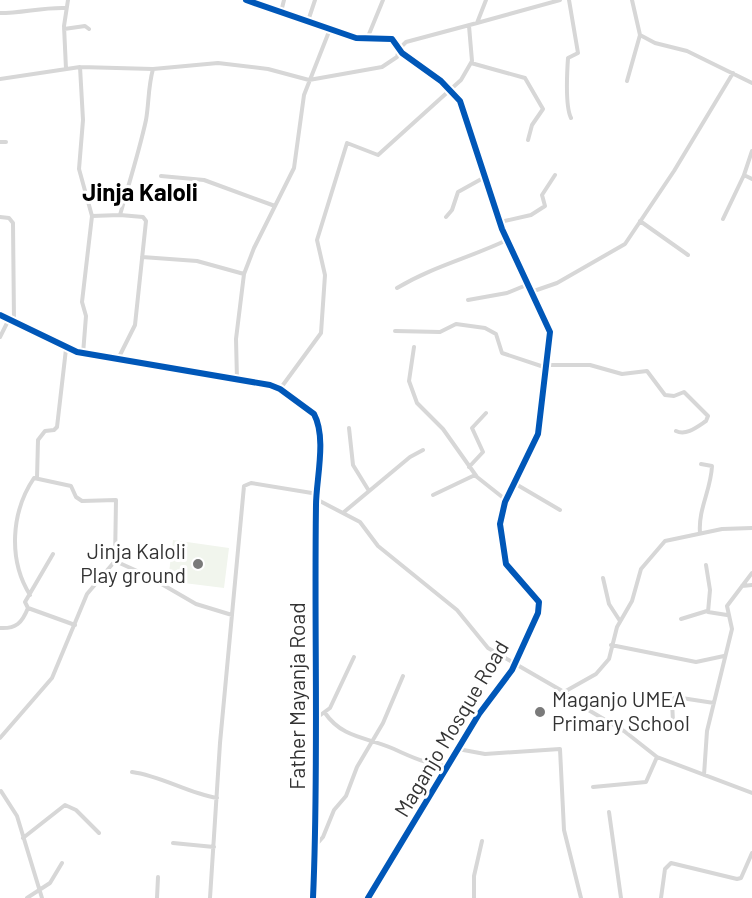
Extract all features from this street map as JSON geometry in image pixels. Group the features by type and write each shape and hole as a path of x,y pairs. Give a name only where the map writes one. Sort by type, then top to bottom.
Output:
{"street":[{"path":"66,69 64,29 68,0"},
{"name":"Maganjo Mosque Road","path":"246,0 367,39 392,39 399,49 450,89 462,105 499,222 529,284 534,304 550,332 548,366 538,434 506,500 500,524 506,564 539,602 539,607 514,663 458,749 368,898"},
{"path":"281,12 284,0"},
{"path":"308,21 315,0"},
{"path":"367,39 383,0"},
{"path":"477,23 486,0"},
{"path":"0,79 80,67 153,69 226,64 268,69 309,80 382,67 397,57 399,49 406,42 560,0"},
{"path":"569,0 579,52 568,58 569,89 566,107 571,118"},
{"path":"627,81 640,35 632,0"},
{"path":"0,13 25,13 47,8 66,8"},
{"path":"64,29 85,26 89,29"},
{"path":"0,315 66,349 83,354 280,389 321,333 325,275 317,240 347,143 378,155 461,80 471,63 473,48 470,26"},
{"path":"237,380 236,339 244,274 254,248 294,168 304,95 330,28"},
{"path":"640,35 655,43 687,51 752,83"},
{"path":"471,63 516,75 527,81 534,98 543,109 532,125 528,141"},
{"path":"80,67 83,120 80,174 92,216 82,302 86,316 83,354"},
{"path":"120,215 131,184 145,122 147,89 153,69"},
{"path":"531,292 557,283 621,247 674,171 733,73"},
{"path":"0,142 6,142"},
{"path":"723,219 744,175 752,151"},
{"path":"499,222 531,215 545,206 543,195 555,175"},
{"path":"744,175 752,179"},
{"path":"161,176 204,180 275,206"},
{"path":"446,217 452,210 458,192 485,177"},
{"path":"92,216 120,215 145,218 135,325 118,359"},
{"path":"0,217 9,218 13,223 12,320 0,337"},
{"path":"640,221 688,255"},
{"path":"397,288 425,271 475,256 507,240"},
{"path":"142,257 197,261 244,274"},
{"path":"468,300 507,294 529,284"},
{"path":"394,331 440,332 456,324 485,328 496,334 502,353 548,366 590,365 621,374 645,370 665,395 674,396 684,392 708,416 706,421 693,429 682,433 676,431"},
{"path":"414,347 408,381 420,408 443,429 475,474 506,500"},
{"path":"37,478 39,437 45,430 57,429 66,349"},
{"name":"Father Mayanja Road","path":"280,389 317,418 320,468 317,497 313,898"},
{"path":"469,467 483,452 471,428 486,413"},
{"path":"349,428 353,465 369,491"},
{"path":"343,512 410,457 423,450"},
{"path":"700,533 700,511 710,485 712,466 709,463 701,464"},
{"path":"433,495 475,474"},
{"path":"0,738 31,705 55,673 87,594 115,561 116,500 82,501 78,499 71,486 37,478 32,479 14,537 19,576 30,595"},
{"path":"514,483 560,510"},
{"path":"210,898 232,615 243,495 247,484 317,497 360,522 378,546 457,610 488,648 624,730 657,757 752,793"},
{"path":"564,692 596,674 609,659 620,621 632,601 641,569 662,544 669,539 700,533 752,528"},
{"path":"53,554 25,604 28,608 75,625"},
{"path":"115,561 146,575 190,601 212,611 232,615"},
{"path":"706,565 710,590 707,611"},
{"path":"704,775 707,730 732,629 727,615 727,606 752,573"},
{"path":"603,578 609,604 620,621"},
{"path":"742,586 752,585"},
{"path":"0,628 11,628 21,623 28,608"},
{"path":"707,611 712,615 727,615"},
{"path":"681,619 707,611"},
{"path":"612,645 696,662 725,656"},
{"path":"315,719 325,713 354,657"},
{"path":"315,845 323,837 334,810 346,796 403,676"},
{"path":"673,722 672,701 675,697 714,703"},
{"path":"325,713 342,730 408,757 448,766"},
{"path":"458,749 485,754 560,749 564,830 581,898"},
{"path":"593,787 608,783 646,782 657,757"},
{"path":"132,772 154,777 186,791 217,798"},
{"path":"1,791 15,810 42,898"},
{"path":"22,838 65,805 76,810 99,833"},
{"path":"609,812 621,898"},
{"path":"474,898 474,876 482,841"},
{"path":"173,843 214,847"},
{"path":"661,898 666,869 671,863 737,879 741,878 752,853"},
{"path":"27,898 50,883 62,863"},
{"path":"157,898 158,877"}],"shaded area":[{"name":"Jinja Kaloli Play ground","path":"173,540 229,548 224,588 168,581"}],"cycle path":[{"path":"246,0 356,38 392,39 402,53 441,81 460,101 502,229 550,332 538,434 505,502 500,524 506,564 539,602 538,613 512,670 479,714 368,898"},
{"path":"0,315 77,352 270,385 280,389 314,414 320,435 320,459 316,505 316,800 313,898"}],"place":[{"name":"Jinja Kaloli Play ground","path":"198,564"},
{"name":"Maganjo UMEA Primary School","path":"540,712"}],"district":[{"name":"Jinja Kaloli","path":"140,193"}]}
